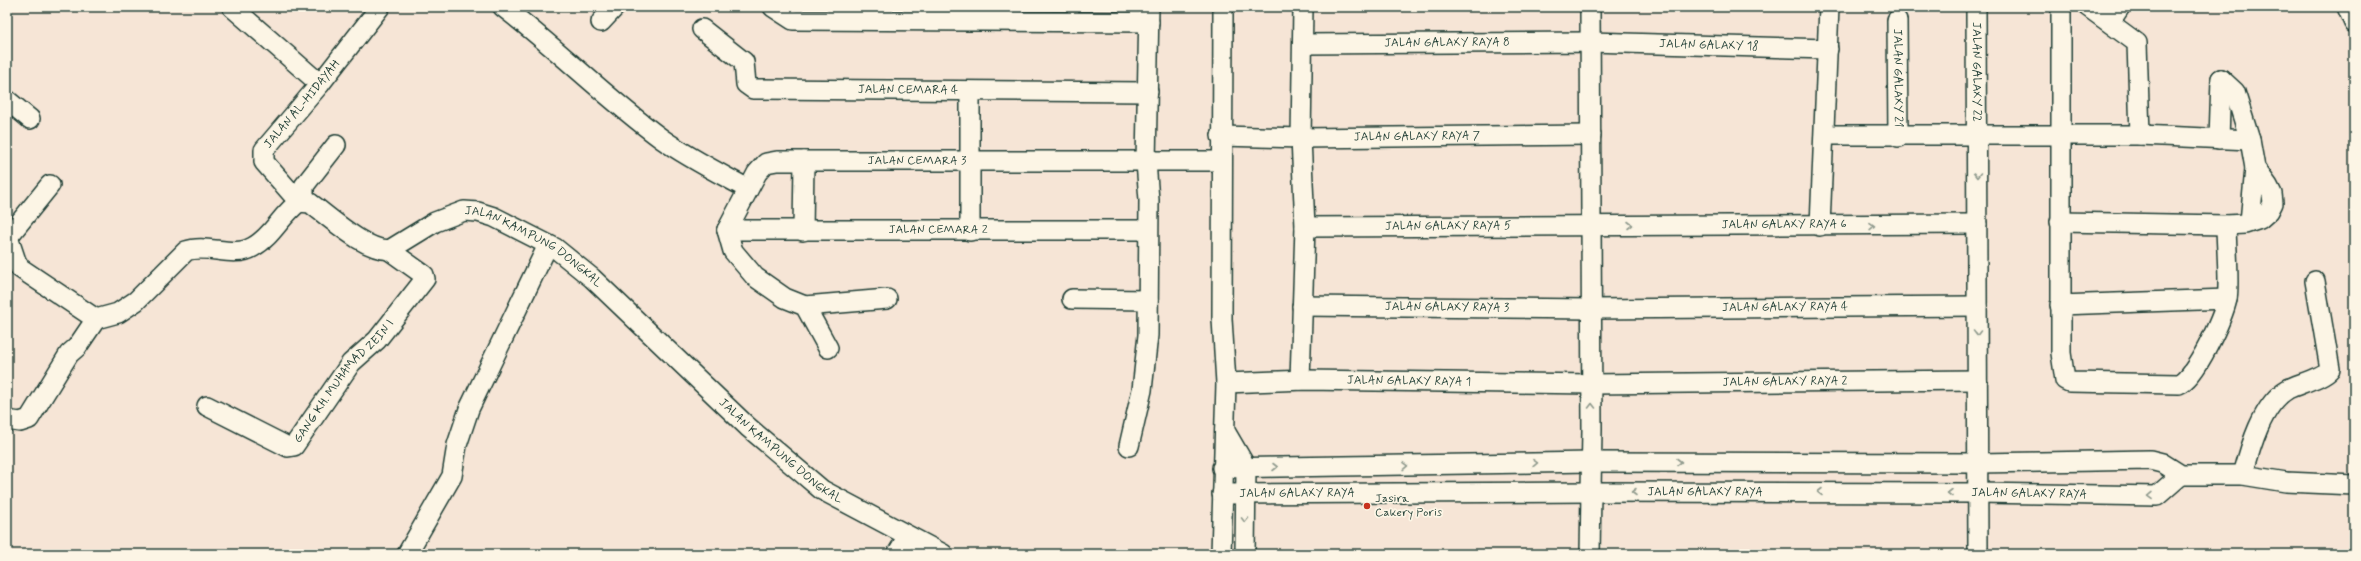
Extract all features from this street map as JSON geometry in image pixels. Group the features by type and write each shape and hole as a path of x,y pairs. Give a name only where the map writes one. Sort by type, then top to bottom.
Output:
{"street":[{"path":"232,7 320,84"},
{"name":"JALAN AL-HIDAYAH","path":"301,202 264,162 264,150 320,84 380,7"},
{"path":"503,7 540,35 661,138 700,163 748,189"},
{"path":"601,22 615,7"},
{"path":"773,7 793,20 1149,15 1146,162 1148,230 1148,335 1142,390 1129,446"},
{"path":"1221,554 1222,468 1225,431 1226,383 1222,319 1221,136 1223,7"},
{"path":"1300,380 1305,227 1301,138 1303,7"},
{"path":"1590,7 1592,309 1590,554"},
{"path":"1820,226 1825,135 1829,7"},
{"name":"JALAN GALAXY 22","path":"1976,7 1978,554"},
{"path":"2061,7 2060,305 2061,353 2065,380 2069,382 2179,384 2188,377 2203,354 2227,299 2226,225"},
{"path":"2088,7 2115,15 2138,46 2140,135"},
{"path":"2347,7 2354,23"},
{"name":"JALAN GALAXY 21","path":"1897,20 1898,137"},
{"name":"JALAN CEMARA 4","path":"702,29 744,62 746,84 753,89 970,92 1148,92"},
{"name":"JALAN GALAXY RAYA 8","path":"1303,44 1590,42"},
{"name":"JALAN GALAXY 18","path":"1590,42 1828,49"},
{"path":"2060,222 2226,225 2250,222 2260,219 2269,212 2273,203 2268,186 2254,168 2250,140 2235,92 2221,78 2220,139"},
{"path":"970,92 970,231"},
{"path":"7,100 30,119"},
{"name":"JALAN GALAXY RAYA 7","path":"1221,136 1242,135 1301,138 1591,135"},
{"path":"1825,135 1898,137 2140,135 2250,140"},
{"path":"7,420 20,422 29,419 69,354 96,320 118,313 136,301 186,251 194,248 238,252 252,248 267,236 301,202 304,186 336,145"},
{"name":"JALAN CEMARA 3","path":"727,230 757,173 766,163 777,160 1222,161"},
{"path":"803,231 804,161"},
{"path":"50,185 8,235 16,261 20,268 96,320"},
{"path":"301,202 310,204 370,246 389,250"},
{"name":"JALAN KAMPUNG DONGKAL","path":"389,250 435,222 464,210 494,216 548,245 592,278 748,427 822,490 943,554"},
{"name":"JALAN GALAXY RAYA 6","path":"1591,225 1820,226 1977,224"},
{"name":"JALAN GALAXY RAYA 5","path":"1305,227 1591,225"},
{"path":"727,230 733,251 755,277 786,298 804,306 887,299"},
{"name":"JALAN CEMARA 2","path":"727,230 1148,230"},
{"path":"407,554 452,476 457,445 468,409 548,245"},
{"name":"GANG KH. MUHAMAD ZEIN I","path":"207,406 288,447 294,446 350,363 377,340 425,279 425,277 389,250"},
{"path":"2243,475 2250,448 2259,425 2280,396 2287,390 2330,369 2315,281"},
{"path":"1072,299 1148,300"},
{"path":"2060,305 2227,299"},
{"path":"804,306 828,348"},
{"name":"JALAN GALAXY RAYA 3","path":"1302,306 1592,309"},
{"name":"JALAN GALAXY RAYA 4","path":"1592,309 1977,306"},
{"name":"JALAN GALAXY RAYA 1","path":"1226,383 1300,380 1592,384"},
{"name":"JALAN GALAXY RAYA 2","path":"1592,384 1977,380"},
{"path":"1225,431 1246,467 1245,554"},
{"path":"1222,468 1591,462 1978,463 2150,460 2162,463 2181,475 2243,475 2286,482 2354,485"},
{"name":"JALAN GALAXY RAYA","path":"1222,494 1591,492 1978,493 2157,496 2181,475"},
{"path":"897,554 908,536"}],"place":[{"name":"Jasira Cakery Poris","path":"1367,506"}]}
